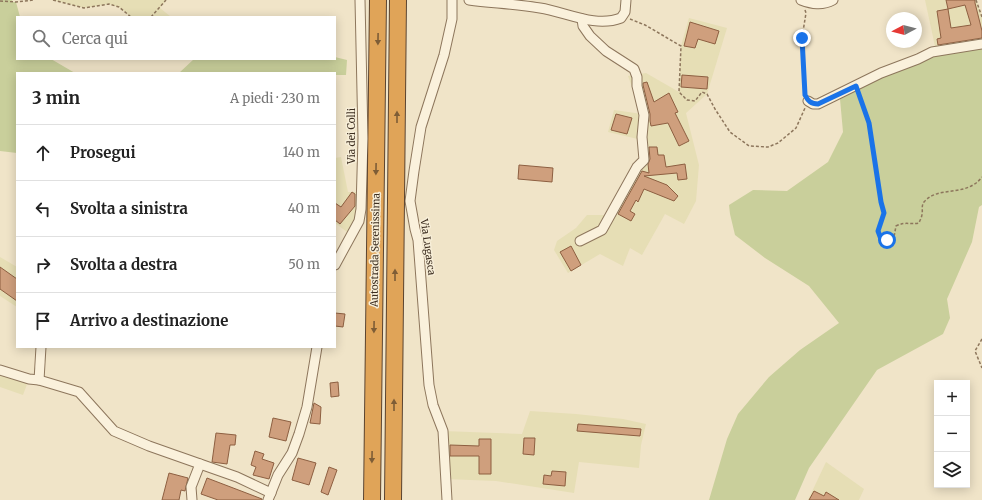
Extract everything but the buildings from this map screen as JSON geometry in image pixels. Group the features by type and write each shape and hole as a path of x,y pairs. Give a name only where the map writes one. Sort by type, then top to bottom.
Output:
{"highway":[{"name":"Autostrada Serenissima","path":"372,500 378,0"},
{"name":"Autostrada Serenissima","path":"393,500 398,0"}],"street":[{"name":"Via dei Colli","path":"336,263 359,221 361,209 362,138 360,0"},
{"name":"Via Lugasca","path":"447,500 443,431 433,405 429,385 418,240 410,201 421,127 444,55 452,19 452,0"},
{"path":"469,0 541,8 582,19 615,20 621,18 625,12 626,0"},
{"path":"802,0 812,4 827,3 833,0"},
{"path":"580,241 602,230 637,167 644,160 642,137 644,115 637,86 637,77 634,69 606,51 590,36 583,26 582,19"},
{"path":"808,101 813,104 818,104 881,73 932,52 982,44"},
{"path":"39,380 41,348"},
{"path":"0,370 79,392 114,431 149,446 237,477 270,496 278,475 292,452 299,434 307,407 317,348"},
{"path":"192,500 191,486 200,464"}],"path":[{"path":"0,1 16,2 34,0"},
{"path":"53,0 84,8 109,4 119,7 130,16"},
{"path":"152,16 166,0"},
{"path":"623,15 682,46 679,92 687,100 695,101 702,92 707,94 730,132 749,146 768,147 778,143 796,128 808,101 805,95 802,38 806,13 802,0"},
{"path":"976,0 982,17"},
{"path":"856,86 869,123 884,213 878,231 881,239 887,240 894,237 896,226 904,222 913,224 919,223 923,213 923,202 930,197 937,194 971,187 982,177"},
{"path":"982,339 974,351 982,368"}],"shaded area":[{"path":"53,0 166,0 160,8 170,16 130,16 119,7 109,4 84,8"},
{"path":"925,0 976,0 982,17 982,44 936,51"},
{"path":"689,18 727,28 707,94 686,113 699,165 696,201 684,224 665,214 642,255 630,248 623,266 600,254 568,273 554,250 557,241 576,228 587,215 606,215 642,158 642,140 608,132 614,110 642,114 628,76 646,73 679,92 681,46"},
{"path":"341,157 348,192 361,192 351,235 336,224 336,158"},
{"path":"0,257 16,266 16,306 0,296"},
{"path":"0,370 29,379 23,395 0,387"},
{"path":"530,411 623,419 646,424 641,445 639,468 579,462 574,493 496,481 445,479 443,431 522,434"},
{"path":"826,462 864,489 859,500 808,500"}],"green space":[{"path":"0,0 12,0 13,2 16,2 20,16 16,16 16,60 53,60 73,72 16,72 16,153 0,151"},
{"path":"982,45 982,205 979,207 972,242 947,299 950,318 943,334 877,370 809,468 795,500 709,500 727,439 738,414 769,377 800,350 839,323 809,286 765,258 735,235 729,205 753,190 787,191 828,162 843,132 840,99 862,84 928,54"},
{"path":"336,57 347,60 346,75 336,75 336,72 180,72 193,60 336,60"}],"route":[{"path":"802,38 805,95 808,101 813,104 818,104 856,86 869,123 884,213 878,231 881,239 887,240"}]}
